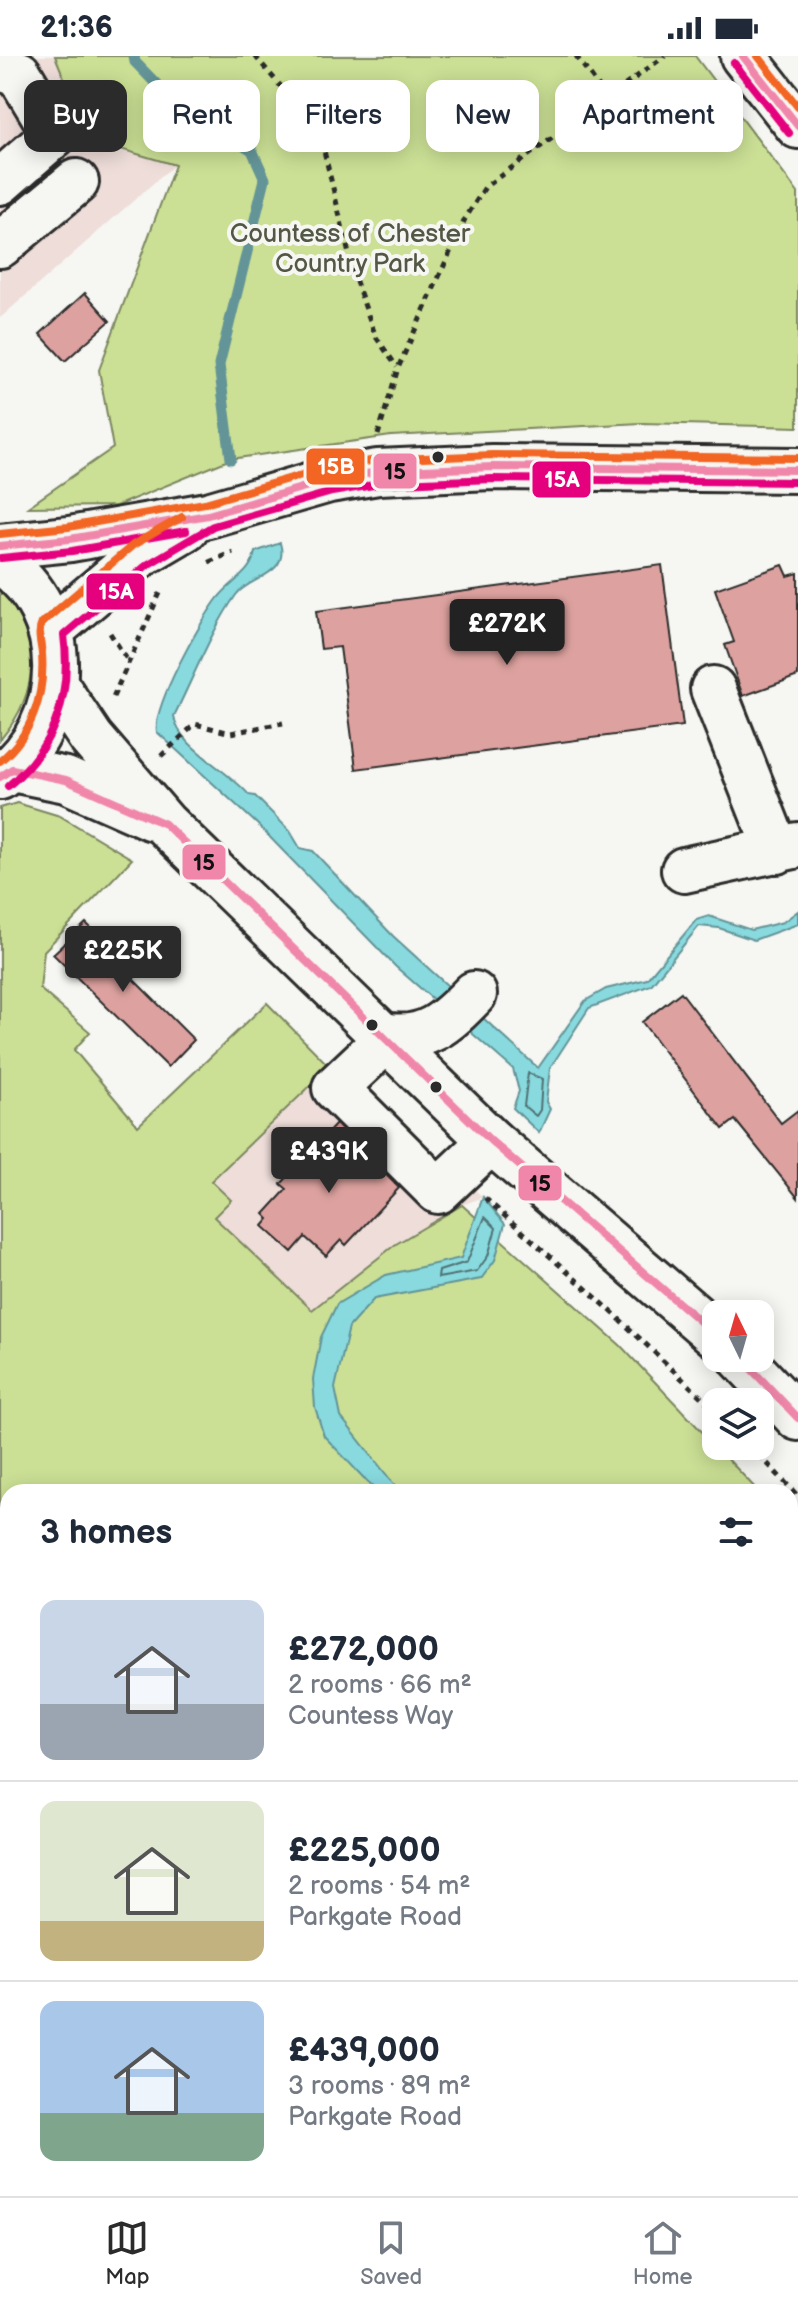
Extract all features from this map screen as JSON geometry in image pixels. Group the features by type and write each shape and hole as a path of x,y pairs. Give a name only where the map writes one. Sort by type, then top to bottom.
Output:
{"main road":[{"path":"743,56 798,126"},
{"path":"0,68 19,74 55,134 0,182"},
{"path":"0,245 76,182"},
{"path":"0,546 70,539 208,515 329,480 378,472 492,467 798,470"},
{"path":"51,630 140,555 208,515"},
{"path":"0,561 35,597 51,630 56,657 55,684 41,730 6,773"},
{"path":"55,684 91,738 165,824 491,1141 702,1323"},
{"path":"684,870 776,850 713,689"},
{"path":"6,773 66,780 165,824"},
{"path":"386,1036 405,1039 443,1026 474,994"},
{"path":"386,1036 335,1088 386,1140 438,1191 491,1141"},
{"path":"754,1372 798,1418"}],"path":[{"path":"255,56 313,124 324,151 355,279 376,337 398,368"},
{"path":"576,56 594,80"},
{"path":"632,80 665,56"},
{"path":"378,472 378,428 398,368 465,219 485,187 555,136"},
{"path":"194,568 236,551"},
{"path":"162,757 195,724 231,733 283,723"},
{"path":"764,1460 787,1484"}],"shaded area":[{"path":"0,56 55,56 65,80 24,80 24,152 127,152 127,135 143,145 143,152 155,152 175,164 0,318"},
{"path":"330,1067 483,1197 462,1205 396,1244 313,1310 213,1217 211,1181"}],"green space":[{"name":"Countess of Chester Country Park","path":"55,56 695,56 713,80 555,80 555,152 743,152 743,120 798,193 798,427 641,423 391,436 231,459 116,506 28,507 113,448 99,370 175,165 127,151 127,80 65,80"},
{"path":"0,587 23,625 31,664 23,702 0,740"},
{"path":"17,803 60,816 132,859 44,951 40,989 90,1032 74,1050 138,1126 267,1003 330,1067 211,1181 231,1200 214,1217 312,1310 396,1244 462,1205 620,1345 702,1432 702,1460 729,1460 751,1484 0,1484 0,808"}],"water":[{"path":"280,543 282,554 274,569 242,589 219,623 174,716 177,727 194,748 249,795 255,796 290,831 300,848 313,851 393,936 538,1068 585,1001 606,989 647,979 696,920 709,916 751,930 783,922 798,911 798,924 754,940 719,928 699,926 651,985 589,1008 550,1068 546,1102 550,1109 539,1133 513,1108 519,1091 513,1069 396,967 257,824 157,732 157,720 170,684 210,609 250,566 255,552"},
{"path":"483,1197 505,1224 495,1260 481,1279 374,1299 349,1327 335,1388 341,1417 394,1484 369,1484 324,1436 315,1407 313,1379 321,1337 337,1304 386,1275 461,1258"}],"building":[{"path":"85,293 110,321 65,361 40,334"},
{"path":"662,565 683,726 356,769 340,647 321,649 316,611"},
{"path":"783,565 788,576 798,573 798,676 743,696 725,645 734,642 715,589"},
{"path":"86,923 137,975 133,979 194,1040 168,1067 53,954"},
{"path":"681,992 781,1123 798,1110 798,1198 735,1120 723,1129 642,1022"},
{"path":"336,1124 399,1188 346,1245 341,1240 326,1256 305,1237 292,1252 263,1226 269,1219 264,1214 287,1189 281,1184"}],"waterway":[{"path":"134,56 135,62 173,101 252,150 265,179 219,365 231,459"}],"transit line":[{"name":"15","path":"743,56 798,126"},
{"name":"15B","path":"758,56 798,107"},
{"name":"15A","path":"734,63 789,133"},
{"name":"15B","path":"0,534 68,527 205,503 326,468 377,460 492,455 798,458"},
{"name":"15","path":"0,546 70,539 208,515 329,480 378,472 492,467 798,470"},
{"name":"15A","path":"8,786 38,755 57,719 65,679 64,635 147,565 213,526 332,492 379,484 492,479 798,482"},
{"name":"15B","path":"0,761 20,739 34,713 41,684 42,623 133,545 182,517"},
{"name":"15A","path":"1,558 72,551 186,531"},
{"name":"15","path":"0,777 12,769 66,780 165,824 491,1141 702,1323"},
{"name":"15","path":"754,1372 798,1418"}]}
